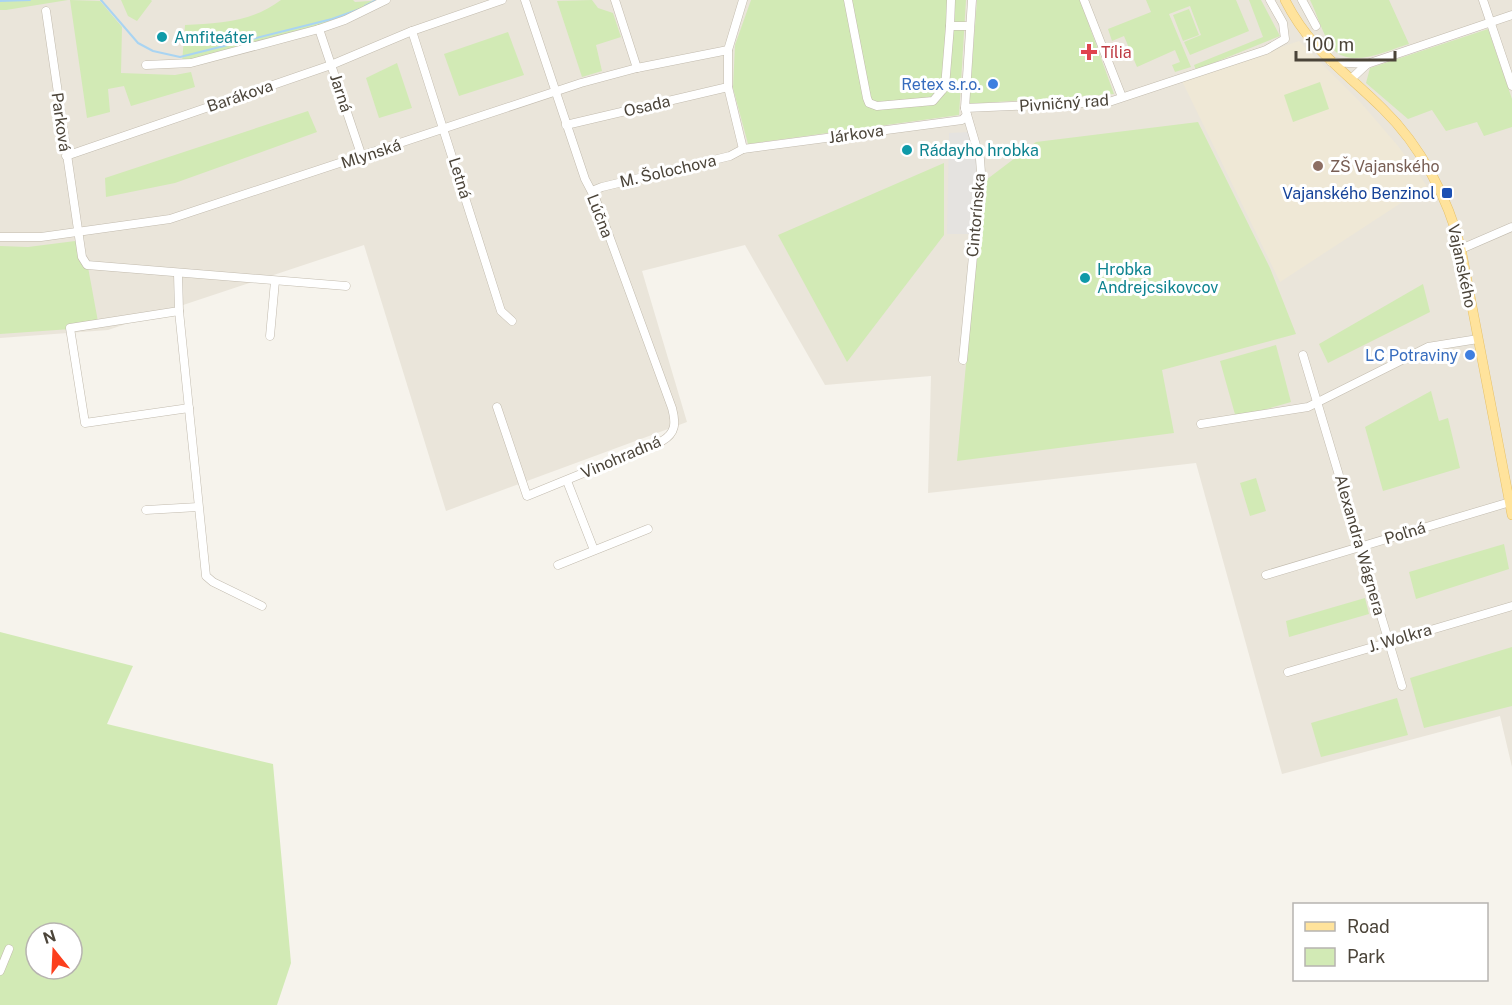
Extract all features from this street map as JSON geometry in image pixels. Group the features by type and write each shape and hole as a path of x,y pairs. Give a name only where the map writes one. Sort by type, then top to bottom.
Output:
{"main road":[{"name":"Vajanského","path":"1285,0 1302,30 1317,49 1386,111 1413,145 1448,208 1461,249 1512,515"}],"street":[{"path":"146,65 190,63 319,29 345,20 386,0"},
{"name":"Barákova","path":"66,156 331,65 412,31 502,0"},
{"name":"Lúčna","path":"525,0 585,179 592,191 672,408 673,430"},
{"path":"615,0 637,68"},
{"path":"743,0 728,50 728,87 743,149"},
{"path":"848,0 867,98 869,103 877,106 933,101 945,87 951,0"},
{"name":"Cintorínska","path":"963,360 981,172 980,159 966,111 972,0"},
{"path":"1083,0 1122,97"},
{"name":"Pivničný rad","path":"966,111 1109,102 1266,50 1285,39 1286,32 1270,0"},
{"path":"1302,0 1316,26"},
{"path":"1483,0 1512,86"},
{"name":"Parková","path":"46,12 82,257 87,265 178,274"},
{"path":"1331,62 1367,64 1512,15"},
{"path":"950,26 970,26"},
{"name":"Jarná","path":"319,29 362,157"},
{"name":"Letná","path":"412,31 501,311 512,321"},
{"name":"Mlynská","path":"0,237 78,232 170,219 445,130 554,92 637,68 728,50"},
{"path":"1351,80 1367,64"},
{"name":"Osada","path":"566,125 728,87"},
{"name":"Járkova","path":"743,149 962,120 966,111"},
{"name":"M. Šolochova","path":"592,191 730,156 743,149"},
{"path":"1461,249 1512,227"},
{"path":"262,606 213,582 206,576 179,311 178,274 346,286"},
{"path":"270,336 274,281"},
{"path":"179,311 69,328 85,423 189,408"},
{"path":"1201,424 1292,411 1319,403 1428,347 1478,339"},
{"name":"Alexandra Wágnera","path":"1303,355 1402,686"},
{"name":"Vinohradná","path":"497,407 527,496 662,441 673,430"},
{"name":"Vinohradná","path":"567,481 594,550"},
{"name":"Poľná","path":"1266,574 1510,502"},
{"path":"146,510 198,507"},
{"path":"558,565 648,529"},
{"name":"J. Wolkra","path":"1288,672 1512,606"},
{"path":"0,971 9,949"}],"shaded area":[{"path":"0,0 1512,0 1512,767 1500,716 1282,774 1196,463 928,493 931,376 825,385 745,245 642,271 687,422 446,511 364,245 108,330 0,338"},
{"name":"ZŠ Vajanského","path":"1299,41 1361,103 1398,146 1427,186 1280,282 1182,81"},
{"path":"970,132 977,159 971,234 947,234 949,133"}],"green space":[{"path":"0,0 68,0 0,10"},
{"path":"70,0 100,1 122,27 121,73 175,75 191,72 195,87 131,106 124,86 108,89 110,112 87,118"},
{"path":"121,0 152,1 137,21 128,16"},
{"path":"281,0 353,0 355,2 384,0 348,19 182,63 185,25 223,22 247,17"},
{"path":"592,0 598,8 613,13 621,37 596,45 602,71 582,77 557,1"},
{"path":"751,0 966,0 959,115 748,144 733,88 735,45"},
{"path":"977,0 1080,0 1114,94 969,104"},
{"path":"1146,0 1236,0 1249,31 1190,55 1184,42 1201,35 1190,6 1169,14 1191,67 1175,72 1172,65 1180,62 1175,50 1137,67 1124,36 1112,41 1108,29 1151,12"},
{"path":"1249,0 1261,0 1280,36 1196,70 1194,65 1263,37"},
{"path":"1310,0 1389,0 1409,44 1369,57 1349,57 1340,54 1329,43"},
{"path":"1189,9 1199,35 1183,41 1173,15"},
{"path":"1488,29 1512,99 1512,127 1484,136 1477,122 1446,131 1432,110 1408,119 1366,83 1370,68"},
{"path":"508,32 524,75 459,96 444,54"},
{"path":"397,63 412,108 379,118 366,78"},
{"path":"1320,82 1329,109 1293,122 1284,95"},
{"path":"308,111 317,132 175,183 106,197 105,178"},
{"path":"1198,122 1270,268 1296,334 1162,370 1174,433 957,461 978,235 986,180 1036,142"},
{"path":"944,163 944,235 847,362 778,235"},
{"path":"83,240 99,327 0,334 0,246 28,247"},
{"path":"1423,284 1430,312 1328,363 1319,344"},
{"path":"1276,345 1291,402 1236,418 1220,361"},
{"path":"1431,391 1439,421 1448,418 1460,468 1383,491 1365,427"},
{"path":"1256,478 1266,511 1250,516 1240,483"},
{"path":"1504,544 1509,569 1416,599 1409,572"},
{"path":"1365,598 1369,614 1289,637 1286,621"},
{"path":"0,632 133,666 107,724 273,764 291,963 277,1005 0,1005"},
{"path":"1512,647 1512,706 1424,728 1410,678"},
{"path":"1397,698 1408,735 1321,757 1311,723"}],"waterway":[{"path":"0,1 30,0"},
{"path":"101,0 138,43 153,51 180,57 332,19 360,9"},
{"path":"365,6 376,0"}],"place":[{"name":"Amfiteáter","path":"162,37"},
{"name":"Tília","path":"1089,52"},
{"name":"Retex s.r.o.","path":"993,84"},
{"name":"Rádayho hrobka","path":"907,150"},
{"name":"ZŠ Vajanského","path":"1318,166"},
{"name":"Vajanského Benzinol","path":"1447,193"},
{"name":"Hrobka Andrejcsikovcov","path":"1085,278"},
{"name":"LC Potraviny","path":"1470,355"}]}
